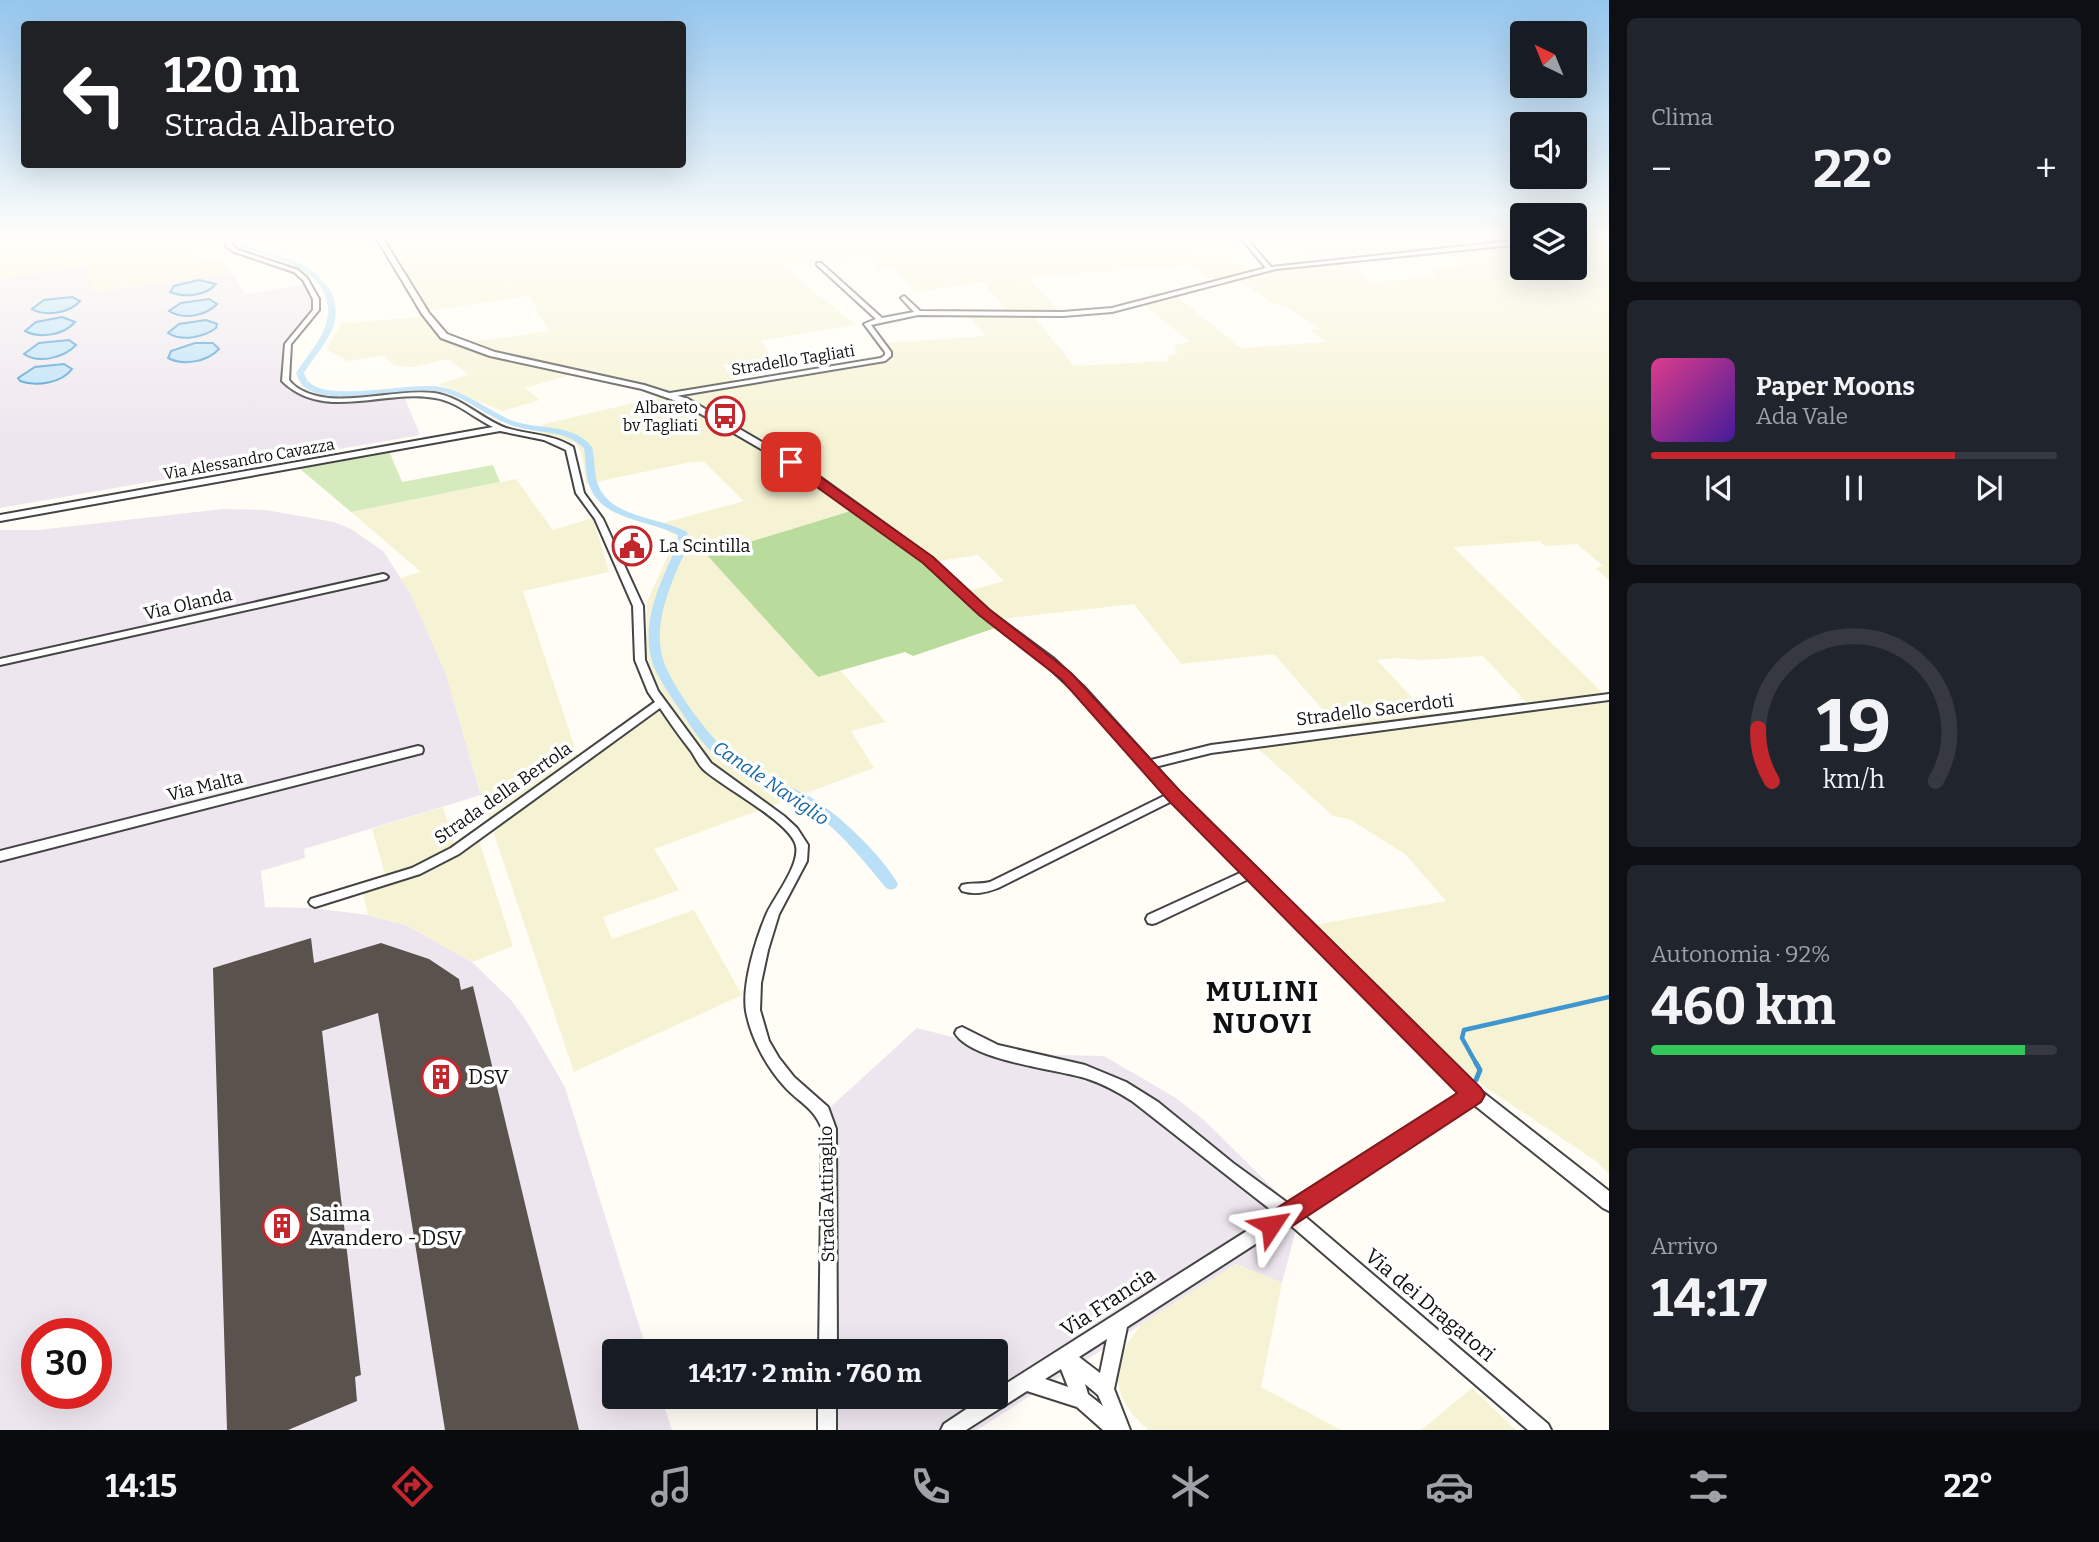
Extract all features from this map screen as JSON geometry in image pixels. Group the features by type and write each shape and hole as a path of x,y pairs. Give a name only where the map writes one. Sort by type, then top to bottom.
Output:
{"street":[{"name":"Strada Attiraglio","path":"316,304 316,310 288,344 285,378 292,388 310,396 342,400 432,395 502,428 563,444 572,452 580,493 598,519 638,607 640,660 649,685 707,766 780,819 793,831 802,845 801,861 773,914 761,950 754,983 753,1010 763,1043 774,1062 789,1082 823,1112 829,1129 828,1339"},
{"path":"420,304 432,324 452,340 493,354 670,395 718,419 807,472 928,560 984,612 1066,676 1174,795 1474,1095 1609,1202"},
{"path":"863,304 880,319 918,313 1063,314 1112,310 1135,304"},
{"path":"909,304 918,313"},
{"name":"Stradello Tagliati","path":"670,395 883,360 888,356 888,352 866,326 870,321 880,319"},
{"name":"Via Alessandro Cavazza","path":"0,517 502,428"},
{"name":"Via Olanda","path":"0,662 383,576"},
{"name":"Stradello Sacerdoti","path":"1147,765 1210,749 1609,697"},
{"name":"Strada della Bertola","path":"315,902 416,871 455,850 660,703"},
{"name":"Via Malta","path":"0,856 418,750"},
{"path":"966,888 982,889 994,885 1174,795"},
{"path":"1152,919 1251,873"},
{"name":"Via dei Dragatori","path":"962,1033 1000,1054 1094,1075 1120,1086 1165,1116 1234,1172 1291,1213 1315,1237 1542,1430"},
{"name":"Via Francia","path":"950,1430 1474,1095"},
{"path":"1119,1323 1105,1389 1119,1430"},
{"path":"1065,1357 1105,1389"},
{"path":"1065,1357 1082,1400"},
{"path":"1026,1382 1082,1400 1119,1430"},
{"path":"827,1430 828,1409"}],"shaded area":[{"path":"0,304 315,304 285,345 282,382 289,391 331,401 348,402 404,396 420,435 0,508"},
{"path":"423,304 476,304 427,311"},
{"path":"533,304 830,304 856,325 761,341 772,358 723,365 735,381 667,391 631,380 583,371 525,388 540,400 502,411 438,384 468,375 449,359 412,367 395,366 383,355 348,361 327,350 341,323 423,317 436,333 456,344 549,331"},
{"path":"1001,304 1052,304 1060,313 1031,313 1074,366 1168,361 1167,356 1178,353 1174,345 1190,342 1144,304 1186,304 1241,348 1326,342 1311,330 1320,329 1291,309 1275,304 1609,304 1609,580 1595,568 1603,566 1577,544 1545,546 1539,541 1453,547 1605,695 1609,694 1609,1174 1596,1161 1488,1089 1430,1042 1314,925 1446,901 1405,854 1349,819 1333,816 1255,746 1344,734 1274,654 1181,664 1134,604 1001,619 968,591 1004,581 978,555 926,563 854,510 708,555 818,676 840,670 886,722 851,731 874,768 654,849 679,890 603,917 612,939 694,910 742,995 574,1072 481,795 446,674 411,595 400,578 421,572 351,512 516,479 553,530 593,518 609,572 523,591 578,757 665,697 652,674 646,655 647,602 677,536 655,525 744,501 704,462 691,462 586,484 582,455 576,443 537,432 544,424 663,396 877,364 889,360 893,355 883,343 985,336 968,314 1010,315","holes":["1483,656 1529,705 1429,716 1377,660"]},
{"path":"223,509 266,510 334,522 351,529 383,551 411,594 446,674 481,795 304,849 305,858 261,871 265,907 313,908 368,915 406,925 472,962 511,1000 526,1020 565,1087 643,1339 602,1339 602,1409 665,1409 672,1430 0,1430 0,530 38,530"},
{"path":"443,807 457,852 478,837 513,946 472,962 406,925 368,915 362,889 387,881 372,829"},
{"path":"917,1028 972,1042 1055,1055 1104,1056 1176,1098 1205,1121 1300,1215 1282,1283 1236,1264 977,1430 817,1430 818,1409 1008,1409 1008,1339 819,1339 824,1113"},
{"path":"1236,1264 1282,1283 1261,1387 1341,1430 1148,1430 1133,1415 1122,1398 1117,1379 1120,1359 1142,1323"},
{"path":"1472,1388 1516,1430 1421,1430"}],"green space":[{"path":"389,451 402,482 493,465 500,482 351,512 298,467"},
{"path":"854,510 926,563 998,627 913,656 905,652 818,677 707,555"}],"water":[{"path":"39,304 77,304 64,311 50,313 32,309"},
{"path":"180,304 217,304 201,314 187,316 169,311"},
{"path":"62,317 75,322 65,330 51,334 38,335 25,331 36,322"},
{"path":"206,320 217,324 216,328 205,334 186,338 168,333 179,324"},
{"path":"69,340 76,345 58,356 36,359 24,354 39,343"},
{"path":"195,343 213,343 219,349 208,357 195,361 181,362 168,358 171,351"},
{"path":"64,364 72,369 55,381 33,384 18,378 35,367"}],"building":[{"path":"311,938 314,963 381,943 429,959 459,979 461,990 473,986 579,1430 445,1430 378,1013 322,1031 361,1375 355,1377 357,1401 288,1430 227,1430 213,968"}],"waterway":[{"name":"Canale Naviglio","path":"330,304 331,320 327,331 300,373 306,384 320,391 339,393 440,389 518,425 574,436 588,447 592,479 603,500 623,513 661,524 683,534 683,544 665,586 654,631 658,661 667,681 703,734 722,755 747,772 801,798 821,811 849,836 891,884"},
{"path":"1477,1065 1462,1038 1464,1030 1609,997"},
{"path":"1476,1063 1480,1070 1476,1080"}],"place":[{"name":"Albareto bv Tagliati","path":"725,416"},
{"name":"La Scintilla","path":"632,546"},
{"name":"DSV","path":"441,1077"},
{"name":"Saima Avandero - DSV","path":"282,1226"}],"district":[{"name":"MULINI NUOVI","path":"1263,1007"}],"route":[{"path":"791,462 928,560 984,612 1066,676 1174,795 1474,1095 1271,1225"}]}
